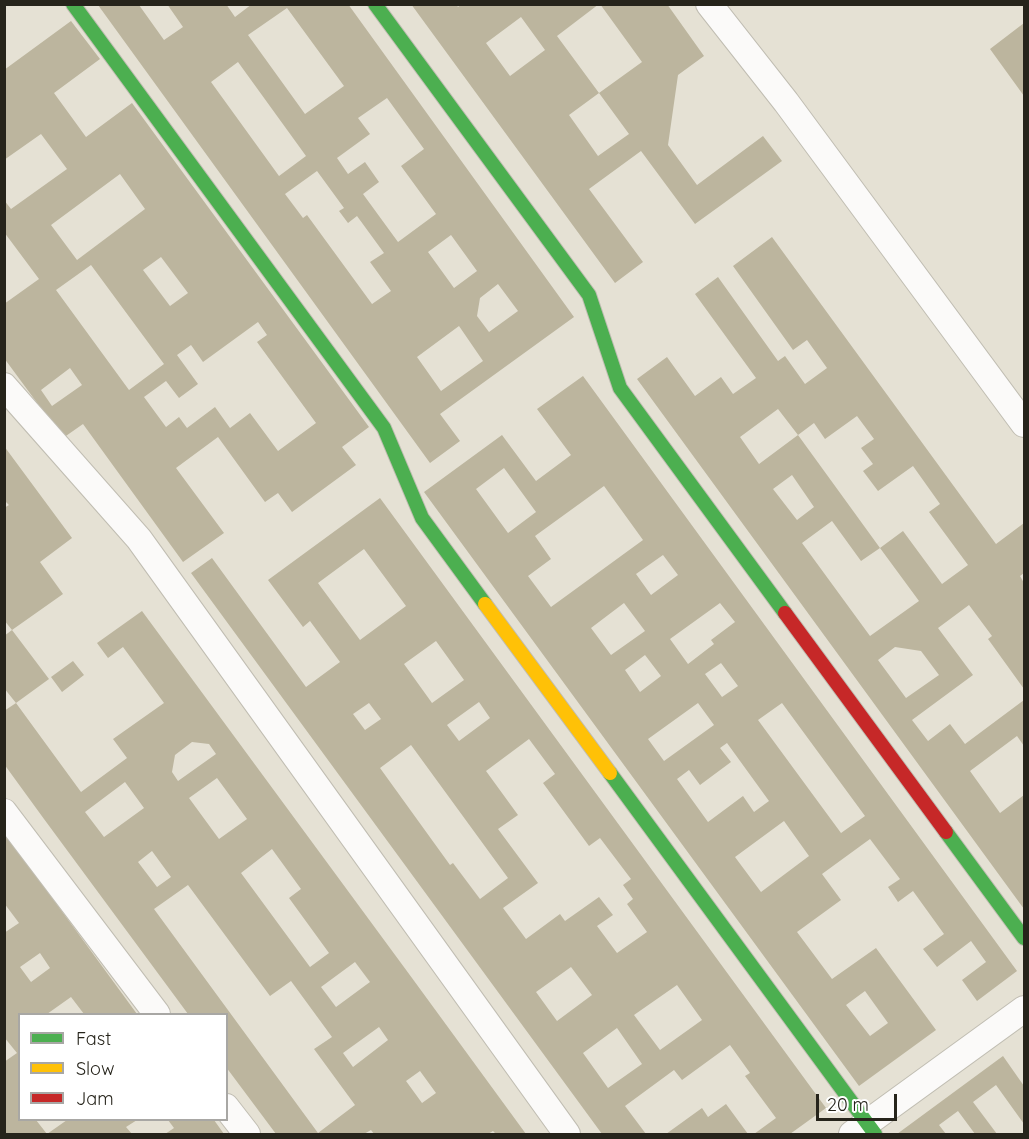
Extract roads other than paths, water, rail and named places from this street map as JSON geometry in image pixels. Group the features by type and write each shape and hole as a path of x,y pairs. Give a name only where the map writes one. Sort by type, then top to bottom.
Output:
{"street":[{"path":"74,4 384,428 422,518 865,1131 1024,1009"},
{"path":"375,4 589,295 620,388 1024,938"},
{"path":"709,4 799,119 1024,424"},
{"path":"4,386 139,539 567,1134"},
{"path":"4,812 156,1013"},
{"path":"228,1110 247,1134"}]}
